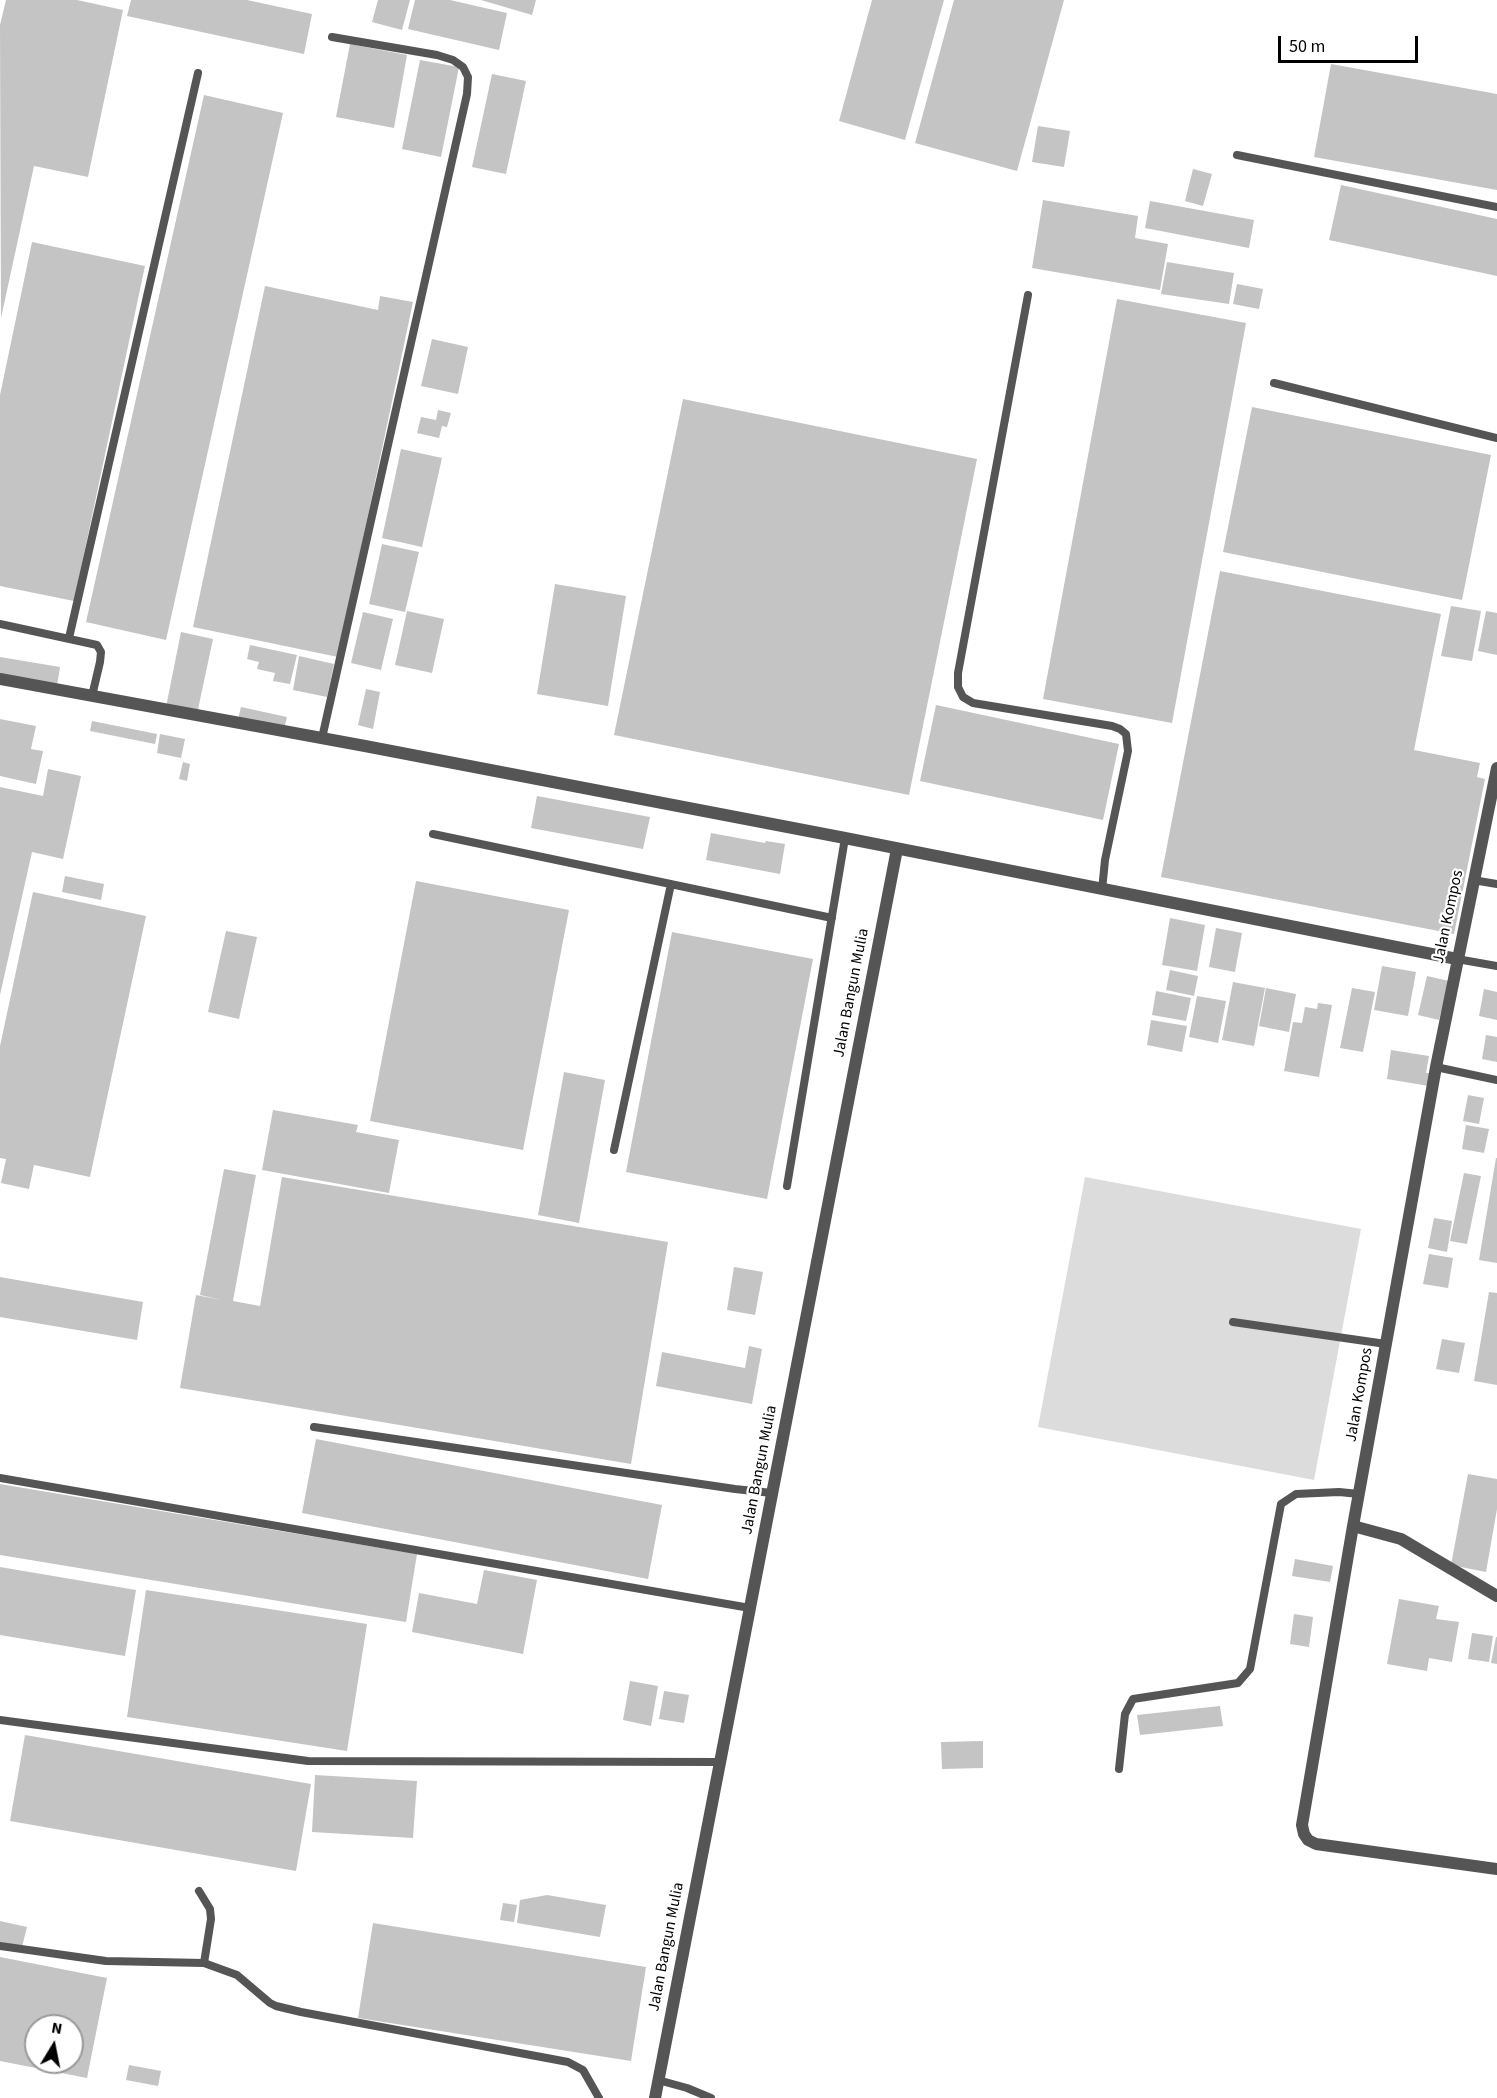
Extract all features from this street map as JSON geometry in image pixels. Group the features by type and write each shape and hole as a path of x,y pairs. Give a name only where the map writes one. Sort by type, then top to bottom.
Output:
{"street":[{"path":"0,680 322,738 1457,959"},
{"name":"Jalan Kompos","path":"1497,768 1436,1067 1302,1816 1304,1834 1308,1840 1316,1844 1497,1869"},
{"name":"Jalan Bangun Mulia","path":"654,2098 897,849"},
{"path":"1353,1526 1401,1539 1497,1596"}],"lane":[{"path":"322,738 464,113 468,77 463,67 453,60 437,55 332,37"},
{"path":"69,638 198,73"},
{"path":"1237,155 1497,207"},
{"path":"1028,295 958,673 958,687 963,697 973,703 1112,726 1126,734 1128,751 1105,860 1102,890"},
{"path":"1274,383 1497,438"},
{"path":"0,624 97,645 101,652 92,696"},
{"path":"433,834 832,918"},
{"path":"787,1186 844,838"},
{"path":"1473,880 1497,884"},
{"path":"614,1150 671,884"},
{"path":"1457,959 1497,966"},
{"path":"1436,1067 1497,1080"},
{"path":"1233,1323 1386,1344"},
{"path":"314,1426 772,1493"},
{"path":"0,1478 750,1608"},
{"path":"1119,1769 1125,1714 1133,1699 1238,1683 1250,1669 1281,1504 1296,1494 1339,1492 1359,1494"},
{"path":"0,1720 308,1761 720,1762"},
{"path":"199,1891 210,1909 210,1926 204,1963"},
{"path":"0,1946 105,1961 204,1963 237,1975 276,2006 568,2062 583,2070 599,2098"},
{"path":"658,2080 711,2098"}],"shaded area":[{"path":"1085,1177 1361,1229 1314,1480 1038,1427"}],"building":[{"path":"6,0 77,0 123,10 88,177 34,166 1,318 0,25"},
{"path":"131,0 247,0 312,14 304,54 127,16"},
{"path":"378,0 410,0 402,30 372,22"},
{"path":"415,0 450,0 507,13 499,50 408,29"},
{"path":"481,0 536,0 532,15"},
{"path":"872,0 944,0 905,140 839,121"},
{"path":"954,0 1064,0 1017,171 915,143"},
{"path":"350,44 407,55 394,128 336,117"},
{"path":"420,60 459,67 441,157 402,149"},
{"path":"1331,64 1497,94 1497,190 1314,157"},
{"path":"492,74 526,81 506,174 472,167"},
{"path":"204,95 283,113 166,640 86,622"},
{"path":"1038,126 1070,131 1064,167 1032,162"},
{"path":"1193,169 1212,174 1203,206 1185,201"},
{"path":"1341,185 1497,219 1497,276 1329,240"},
{"path":"1043,200 1138,216 1135,238 1168,244 1160,290 1032,268"},
{"path":"1150,201 1254,220 1249,248 1145,228"},
{"path":"32,242 145,266 74,601 0,586 0,395"},
{"path":"1167,262 1234,273 1229,304 1161,294"},
{"path":"1237,284 1263,289 1259,309 1233,304"},
{"path":"265,286 378,310 380,296 413,302 338,657 193,627"},
{"path":"1117,299 1246,323 1172,723 1043,699"},
{"path":"432,339 468,347 458,394 421,386"},
{"path":"683,399 977,459 909,795 614,735"},
{"path":"1252,407 1491,455 1462,600 1223,552"},
{"path":"438,410 451,413 447,427 442,426 439,438 417,433 421,417 436,420"},
{"path":"401,449 442,458 422,547 382,538"},
{"path":"382,544 419,552 405,612 369,604"},
{"path":"1220,571 1441,614 1414,750 1480,763 1477,777 1485,779 1454,934 1161,877"},
{"path":"555,584 626,596 608,706 537,694"},
{"path":"1451,606 1481,611 1472,661 1441,656"},
{"path":"407,611 444,619 432,673 395,665"},
{"path":"1486,611 1497,613 1497,655 1478,651"},
{"path":"363,612 393,619 381,670 351,663"},
{"path":"181,632 213,639 197,714 166,707"},
{"path":"250,645 297,655 290,684 273,681 275,673 257,669 259,662 247,659"},
{"path":"299,656 334,664 327,697 293,690"},
{"path":"0,657 60,667 57,686 0,676"},
{"path":"366,689 380,692 373,729 358,725"},
{"path":"936,705 1119,744 1103,820 920,781"},
{"path":"241,707 287,717 284,729 238,719"},
{"path":"0,719 36,726 31,749 43,751 36,784 0,776"},
{"path":"92,721 157,734 155,744 90,731"},
{"path":"160,734 185,739 181,758 157,753"},
{"path":"183,762 190,764 187,781 179,779"},
{"path":"48,769 81,776 63,859 32,852 0,995 0,787 43,796"},
{"path":"537,796 650,817 643,849 531,828"},
{"path":"711,833 765,843 766,841 785,844 780,874 706,860"},
{"path":"65,876 104,884 101,900 62,892"},
{"path":"416,881 569,910 523,1150 370,1121"},
{"path":"33,892 146,916 90,1177 34,1165 29,1189 1,1183 6,1159 0,1158 0,1046"},
{"path":"1170,918 1205,925 1197,971 1162,965"},
{"path":"1216,928 1242,933 1235,972 1209,967"},
{"path":"226,931 257,937 239,1019 208,1012"},
{"path":"672,932 813,959 767,1199 626,1172"},
{"path":"1382,966 1416,972 1408,1016 1374,1010"},
{"path":"1170,970 1198,976 1194,996 1166,990"},
{"path":"1427,976 1449,981 1439,1020 1418,1015"},
{"path":"1233,982 1265,988 1254,1046 1222,1040"},
{"path":"1266,988 1296,994 1289,1032 1259,1026"},
{"path":"1352,988 1375,992 1363,1052 1340,1048"},
{"path":"1484,989 1497,992 1497,1020 1479,1016"},
{"path":"1156,991 1191,998 1186,1021 1152,1015"},
{"path":"1197,996 1226,1001 1218,1043 1189,1037"},
{"path":"1318,1003 1332,1005 1319,1077 1284,1071 1293,1022 1302,1023 1305,1007 1317,1009"},
{"path":"1151,1020 1187,1026 1182,1052 1147,1045"},
{"path":"1486,1035 1497,1037 1497,1062 1482,1059"},
{"path":"1391,1050 1429,1056 1426,1073 1431,1073 1429,1086 1387,1079"},
{"path":"564,1072 605,1080 579,1223 538,1215"},
{"path":"1468,1095 1484,1098 1479,1124 1463,1121"},
{"path":"273,1110 358,1125 356,1132 399,1140 389,1193 262,1170"},
{"path":"1466,1125 1489,1129 1484,1153 1462,1149"},
{"path":"1497,1158 1497,1263 1479,1260"},
{"path":"224,1169 256,1175 233,1301 260,1306 282,1177 668,1242 631,1464 180,1388 196,1295 222,1300 200,1295"},
{"path":"1464,1173 1481,1176 1467,1244 1450,1241"},
{"path":"1434,1218 1452,1221 1447,1252 1428,1248"},
{"path":"1429,1254 1453,1258 1448,1288 1423,1284"},
{"path":"734,1267 763,1272 755,1315 727,1310"},
{"path":"0,1277 143,1302 137,1340 0,1317"},
{"path":"1489,1292 1497,1293 1497,1385 1474,1381"},
{"path":"1442,1339 1465,1343 1459,1373 1436,1369"},
{"path":"749,1346 762,1349 752,1404 656,1386 662,1352 745,1368"},
{"path":"316,1439 662,1505 648,1579 302,1513"},
{"path":"1468,1474 1497,1479 1497,1509 1486,1572 1451,1565"},
{"path":"0,1484 417,1554 406,1622 0,1555"},
{"path":"1295,1559 1333,1566 1330,1582 1292,1576"},
{"path":"0,1567 136,1590 125,1656 0,1635"},
{"path":"484,1570 537,1580 523,1654 412,1632 419,1593 477,1604"},
{"path":"146,1590 367,1624 347,1751 127,1717"},
{"path":"1399,1599 1439,1606 1436,1619 1459,1622 1452,1662 1429,1658 1427,1671 1387,1664"},
{"path":"1294,1614 1313,1617 1309,1647 1290,1644"},
{"path":"1472,1633 1493,1636 1489,1662 1468,1659"},
{"path":"1497,1637 1497,1664 1491,1663"},
{"path":"630,1681 658,1686 651,1726 623,1720"},
{"path":"664,1691 689,1695 684,1723 659,1719"},
{"path":"1220,1706 1223,1726 1140,1735 1137,1715"},
{"path":"25,1735 311,1784 296,1871 10,1821"},
{"path":"983,1741 983,1768 942,1769 941,1742"},
{"path":"315,1775 417,1781 413,1838 312,1832"},
{"path":"547,1895 606,1905 600,1937 517,1923 520,1900"},
{"path":"503,1903 517,1905 514,1922 500,1920"},
{"path":"0,1921 27,1927 22,1947 0,1942"},
{"path":"373,1923 646,1967 631,2061 358,2018"},
{"path":"0,1957 107,1978 87,2078 67,2074 84,2074 84,2014 24,2014 24,2066 0,2061"},
{"path":"129,2065 161,2071 158,2086 126,2080"}]}
